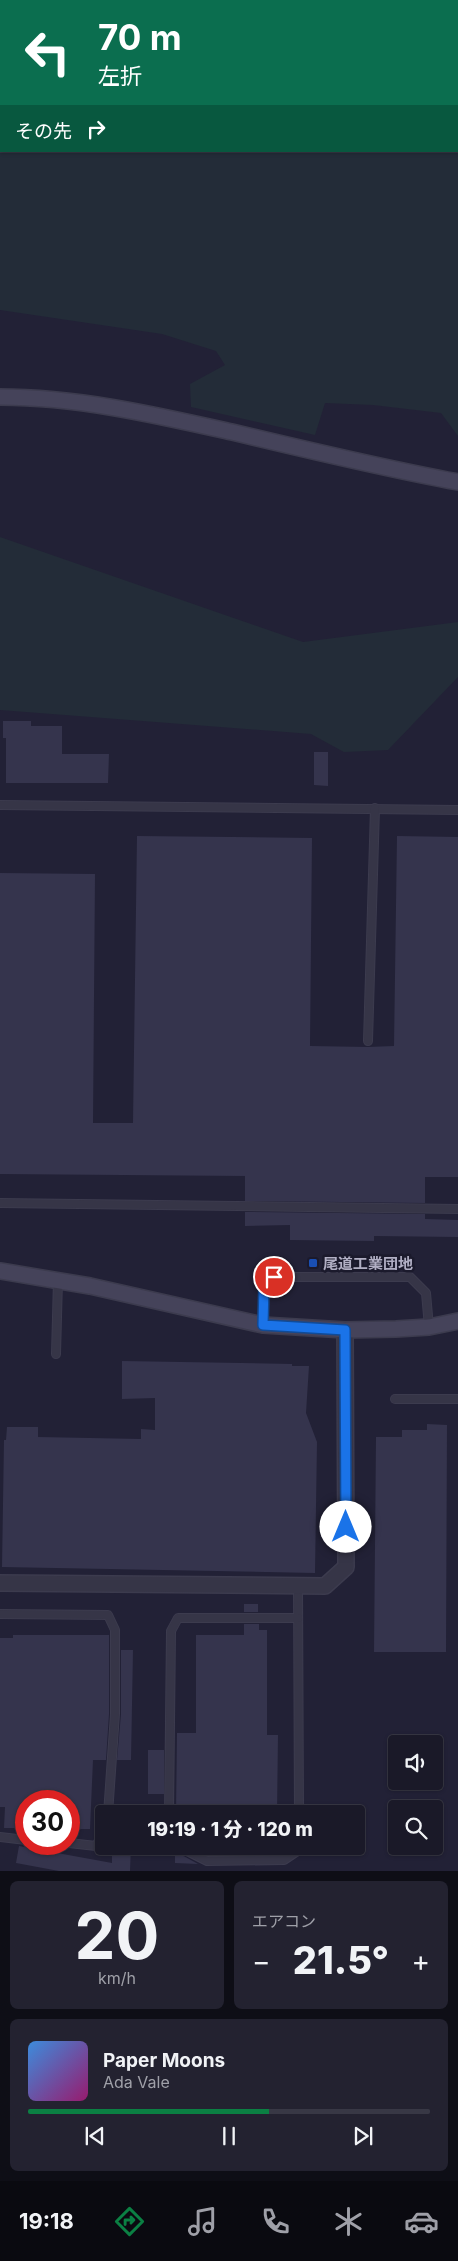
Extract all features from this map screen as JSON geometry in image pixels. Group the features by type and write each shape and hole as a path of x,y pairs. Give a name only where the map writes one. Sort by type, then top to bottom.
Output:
{"street":[{"path":"0,397 29,397 76,402 181,420 400,471 458,482"},
{"path":"0,1272 58,1280 263,1325 345,1330 429,1328 458,1321"},
{"path":"0,1583 326,1586 346,1567 345,1330"}],"lane":[{"path":"0,805 458,810"},
{"path":"368,1041 375,808"},
{"path":"0,1203 458,1209"},
{"path":"263,1325 264,1285 274,1277 410,1277 426,1293 429,1328"},
{"path":"56,1354 58,1280"},
{"path":"395,1399 458,1400"},
{"path":"298,1586 299,1805"},
{"path":"0,1614 108,1614 116,1630 114,1714 109,1805"},
{"path":"169,1805 171,1631 178,1618 298,1618"},
{"path":"0,1837 15,1839"},
{"path":"80,1845 95,1846"},
{"path":"194,1855 206,1861 284,1860 292,1855"}],"shaded area":[{"path":"0,152 458,152 458,436 441,413 373,405 325,403 315,435 191,407 190,384 225,365 216,351 162,334 0,310"},
{"path":"0,537 303,642 458,622 458,677 388,750 344,752 311,734 0,710"}],"building":[{"path":"3,721 31,721 31,726 62,726 62,754 109,754 108,783 6,783 6,738 3,738"},
{"path":"314,752 328,752 328,786 314,785"},
{"path":"137,836 312,838 310,1046 368,1047 394,1046 397,836 458,837 458,1177 425,1177 425,1203 245,1201 245,1176 0,1174 0,873 95,874 93,1123 133,1123"},
{"path":"245,1212 425,1214 425,1219 458,1220 458,1237 374,1236 374,1241 290,1240 290,1225 245,1226"},
{"path":"122,1361 292,1364 292,1366 309,1366 306,1413 317,1442 315,1573 2,1567 4,1440 6,1440 7,1427 38,1427 38,1437 141,1439 141,1429 155,1430 155,1398 122,1399"},
{"path":"427,1424 447,1425 446,1652 374,1652 376,1437 402,1437 402,1430 427,1430"},
{"path":"244,1604 258,1604 258,1612 244,1612"},
{"path":"244,1624 259,1624 259,1630 267,1630 267,1735 278,1735 277,1805 176,1805 177,1733 196,1733 196,1635 244,1635"},
{"path":"13,1635 109,1635 109,1714 106,1760 93,1760 90,1829 80,1829 80,1790 15,1790 15,1828 4,1828 5,1807 0,1807 0,1638 13,1638"},
{"path":"121,1650 133,1650 131,1760 117,1760 121,1714"},
{"path":"148,1750 164,1750 164,1794 148,1794"},
{"path":"17,1855 68,1855 112,1863 112,1855 131,1855 130,1871 59,1871 16,1863"},
{"path":"175,1855 182,1855 198,1864 175,1863"}],"place":[{"name":"尾道工業団地","path":"313,1263"}],"route":[{"path":"274,1277 264,1285 263,1325 345,1330 346,1527"}]}
